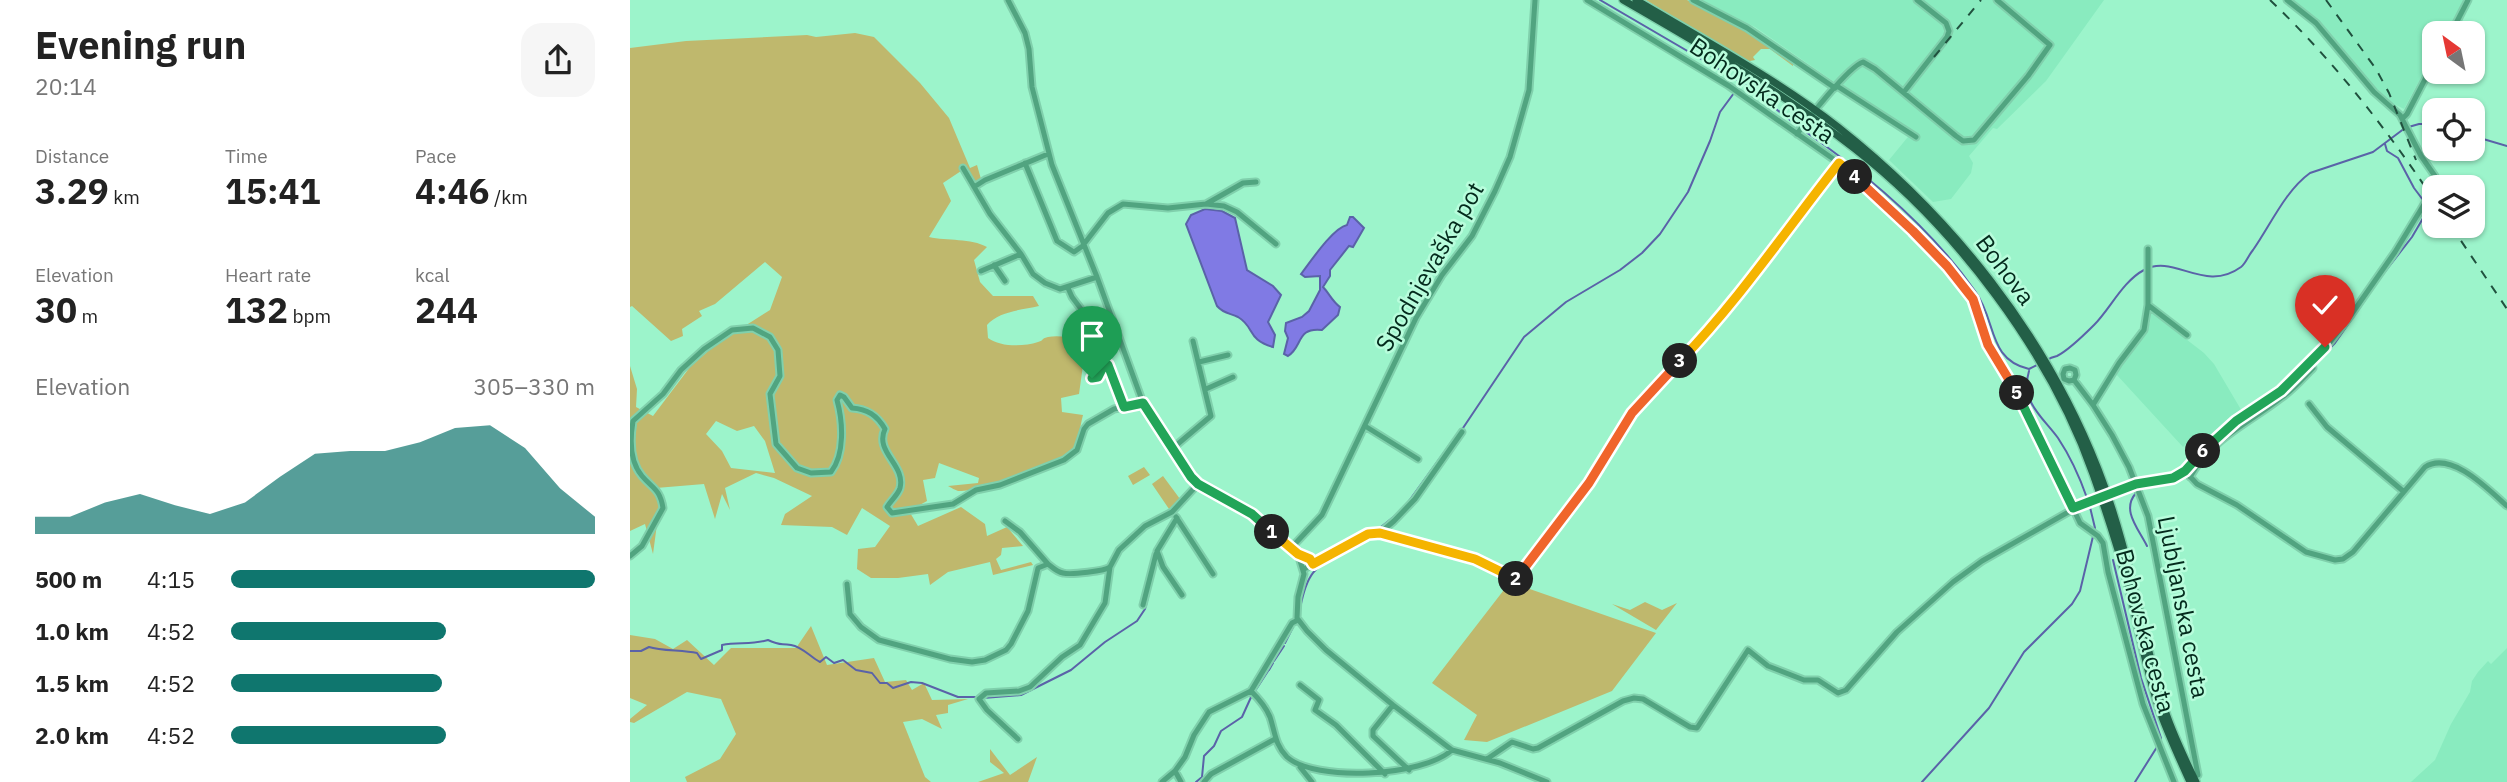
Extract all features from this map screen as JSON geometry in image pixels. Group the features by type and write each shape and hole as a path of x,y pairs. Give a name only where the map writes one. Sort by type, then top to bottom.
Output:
{"main road":[{"path":"1623,0 1813,114"},
{"path":"1636,0 1813,114"},
{"name":"Bohova","path":"1813,114 1888,177 1941,229 1988,285 2042,362 2087,444 2096,498 2117,548 2145,645"},
{"path":"2145,645 2164,706 2197,779"},
{"path":"2145,645 2159,707 2190,782"}],"street":[{"path":"1009,0 1030,49 1032,87 1048,154 1143,403 1185,469 1197,484 1252,514 1298,554 1304,569 1297,604 1298,620 1326,650 1452,750 1487,759 1547,782"},
{"name":"Spodnjevaška pot","path":"1292,547 1322,515 1416,318 1442,275 1472,236 1510,157 1529,90 1535,0"},
{"name":"Bohovska cesta","path":"1587,0 1735,91 1839,163 1865,184 1913,231 1947,266 1973,299 1988,345 2030,416 2080,523 2098,536 2105,547 2108,572 2143,704 2174,782"},
{"path":"1693,0 1747,28 1916,137"},
{"path":"1904,93 1950,31 1946,23 1917,0"},
{"path":"1798,133 1836,87 1863,62 1963,141 1974,140 2028,76 2050,45 1997,0"},
{"path":"2287,0 2316,23 2374,92 2404,120 2421,156 2434,175"},
{"path":"2457,21 2468,0"},
{"path":"2404,120 2423,84"},
{"path":"974,187 1048,154"},
{"path":"1025,163 1057,241 1074,253 1108,213 1123,204 1168,208 1206,204 1224,206 1237,212 1276,244"},
{"path":"1376,533 1475,559 1514,579 1520,576 1589,483 1632,413 1711,329 1839,163"},
{"path":"963,168 990,214 1033,274 1060,289 1097,277"},
{"path":"1206,204 1243,183 1256,182"},
{"path":"1487,759 1512,742 1538,748 1619,703 1634,698 1643,699 1697,728 1748,650 1768,666 1804,680 1818,680 1838,693 1846,690 1896,633 1953,582 2004,547 2096,498 2136,484 2188,473 2224,430 2281,391 2310,365 2333,339 2395,252 2422,207"},
{"path":"2093,405 2119,363 2141,336 2146,324 2148,249"},
{"path":"981,271 1021,254"},
{"path":"994,265 1005,281"},
{"path":"1069,288 1090,326 1094,358 1092,378 1098,377 1104,365 1108,365 1124,407"},
{"path":"2148,305 2187,335"},
{"path":"630,556 642,546 663,508 659,492 642,476 633,459 633,421 663,394 690,361 732,330 753,327 770,337 778,350 780,376 770,394 776,444 797,468 811,473 831,472 838,462 841,451 837,400 840,395 852,408 866,409 880,420 885,429 882,435 883,446 898,472 901,487 887,507 892,513 953,504 976,490 1000,485 1064,460 1077,450 1088,424 1114,409 1143,403"},
{"path":"1173,448 1211,416 1193,341"},
{"path":"1199,362 1228,355"},
{"path":"1206,389 1233,377"},
{"name":"Ljubljanska cesta","path":"2074,380 2093,405 2129,467 2148,516 2197,779"},
{"path":"2309,404 2327,427 2403,491"},
{"path":"1366,425 1418,459"},
{"path":"1304,569 1376,533 1415,499 1462,432"},
{"path":"2188,473 2197,484 2237,505 2306,552 2335,560 2343,559 2353,552 2403,491 2433,462 2444,463 2469,474 2507,506"},
{"path":"1143,604 1157,551 1175,515 1197,484"},
{"path":"1018,738 987,710 981,697 986,692 1019,691 1030,687 1062,657 1080,645 1105,603 1110,567 1119,550 1136,533 1175,515"},
{"path":"1175,515 1213,574"},
{"path":"1005,521 1020,531 1048,564 1065,574 1106,570 1110,567"},
{"path":"1157,551 1163,567 1182,595"},
{"path":"1298,554 1310,559 1313,564"},
{"path":"847,583 850,614 880,640 950,659 972,662 988,659 1006,650 1011,644 1028,611 1038,568 1048,564"},
{"path":"1162,782 1175,772 1198,727 1209,712 1251,691 1282,645 1292,623 1298,620"},
{"path":"1300,685 1320,700 1315,710 1336,725 1385,775"},
{"path":"1251,691 1265,707 1275,739 1285,756 1300,767 1312,782"},
{"path":"1393,705 1372,733 1374,739 1409,770"},
{"path":"1204,782 1211,774 1275,739"},
{"path":"1300,767 1319,772 1385,775 1442,758 1452,750"},
{"path":"1175,772 1181,782"},
{"path":"1376,775 1380,782"}],"shaded area":[{"path":"1646,0 1687,0 1753,35 1793,63 1793,66 1770,49 1761,49 1753,57 1755,60 1745,62"},
{"path":"1702,0 2104,0 2046,81 1997,129 1993,128 1969,156 1973,163 1971,173 1951,199 1933,202 1889,160 1912,132 1755,27"},
{"path":"2291,0 2464,0 2453,21 2422,21 2422,75 2404,109 2390,102 2372,84 2321,23"},
{"path":"855,33 874,37 920,83 949,118 970,168 977,165 981,179 974,183 964,169 943,183 951,201 929,237 974,242 987,247 974,260 980,282 993,296 1033,296 1039,306 1011,312 992,320 987,325 988,338 1005,345 1019,345 1032,344 1051,336 1073,338 1076,339 1084,358 1079,394 1061,398 1062,412 1083,415 1078,439 1071,451 1034,469 998,482 958,491 948,486 978,483 979,478 939,463 935,478 923,480 927,501 909,511 918,526 961,507 985,524 987,536 1007,527 1023,546 1002,548 1001,555 996,559 1001,570 1031,562 1033,565 993,575 990,562 948,572 930,585 928,574 871,578 857,569 858,549 875,547 890,526 862,508 847,535 832,527 781,525 785,514 812,496 774,478 756,473 725,488 730,510 722,494 715,519 704,484 656,488 664,502 657,524 653,554 645,524 630,531 630,366 637,389 636,407 653,416 690,367 715,345 770,310 782,277 765,262 715,304 699,311 702,316 682,329 683,336 671,341 630,307 630,48 686,41 807,35 816,37","holes":["716,421 737,431 754,426 765,441 775,473 731,468 722,451 706,434"]},
{"path":"1205,209 1222,211 1235,218 1247,270 1273,286 1281,295 1268,322 1275,335 1273,347 1259,341 1238,317 1222,311 1217,306 1186,224 1191,215"},
{"path":"1350,217 1364,228 1353,247 1349,246 1330,270 1330,276 1323,287 1340,307 1338,315 1322,330 1314,330 1304,335 1288,356 1284,354 1288,338 1286,323 1309,311 1320,290 1320,276 1305,277 1301,274 1329,238 1347,225"},
{"path":"2151,312 2204,353 2214,364 2243,413 2199,452 2188,442 2183,447 2116,374 2150,323"},
{"path":"1144,467 1150,475 1133,485 1128,476"},
{"path":"1163,476 1180,499 1169,509 1152,484"},
{"path":"1510,582 1656,633 1612,691 1487,742 1464,740 1477,715 1432,683"},
{"path":"1645,602 1662,610 1677,603 1656,630 1612,604 1630,610"},
{"path":"811,626 827,665 874,658 885,682 906,680 912,690 924,683 932,700 968,699 948,705 948,713 936,715 942,729 922,719 903,722 925,777 931,782 687,782 685,777 720,759 736,734 721,699 687,692 634,723 630,722 630,719 647,705 630,698 630,635 655,639 673,649 687,640 714,665 731,648 796,648"},
{"path":"2507,648 2507,782 2411,782 2435,760 2478,672 2488,661 2491,664"},
{"path":"990,749 1010,775 1037,757 1028,782 978,782 1004,773 990,762"}],"waterway":[{"path":"1600,0 1744,84 1799,127"},
{"path":"1461,431 1524,337 1566,302 1620,270 1660,234 1688,192 1720,112 1734,93"},
{"path":"2047,360 2061,354 2081,337 2130,281 2144,270 2167,266 2214,276 2227,274 2241,267 2285,199 2301,180 2310,173 2373,152 2405,128 2422,124"},
{"path":"1803,130 1874,183 1938,245 1975,291 1987,314 1994,338 2006,357 2029,369 2039,364"},
{"path":"2485,140 2507,146"},
{"path":"2380,278 2412,237 2429,208 2414,188 2398,158 2387,151 2385,144"},
{"path":"2312,366 2335,343 2365,300"},
{"path":"2029,371 2027,391 2030,400 2058,438 2087,498"},
{"path":"2253,414 2266,406"},
{"path":"2222,437 2233,427"},
{"path":"1409,501 1453,440"},
{"path":"2141,489 2178,478 2196,463"},
{"path":"2136,493 2130,506 2131,512 2147,546"},
{"path":"1922,782 1989,708 2024,652 2072,604 2080,591 2095,528 2089,503"},
{"path":"1376,531 1396,515"},
{"path":"1300,609 1307,584 1316,569 1353,545"},
{"path":"2113,560 2141,678 2161,738 2160,743"},
{"path":"983,698 1021,695 1071,670 1105,642 1137,621 1145,609 1149,593"},
{"path":"1285,643 1293,627"},
{"path":"630,651 641,651 649,647 697,653 701,659 722,650 722,645 768,640 795,646 820,662 826,657 834,663 843,660 856,670 872,673 880,683 887,683 893,688 911,682 922,683 958,697 978,697"},
{"path":"1274,661 1284,646"},
{"path":"1269,670 1273,663"},
{"path":"1255,691 1268,671"},
{"path":"1196,782 1202,777 1204,756 1214,746 1221,731 1242,717 1252,695"},
{"path":"2135,782 2157,747"}],"railway":[{"path":"1934,57 1981,0"},
{"path":"2270,0 2358,96 2422,183"},
{"path":"2326,0 2376,69 2389,93 2416,160"},
{"path":"2459,238 2507,309"}],"route":[{"path":"1092,378 1098,377 1104,365 1108,365 1124,407 1143,403 1185,469 1198,484 1252,514 1313,564 1368,534 1380,533 1475,559 1516,579 1589,483 1632,413 1711,329 1839,163 1865,184 1913,231 1947,266 1973,299 1988,345 2030,416 2073,508 2136,484 2180,475 2224,430 2281,391 2325,347"}]}
